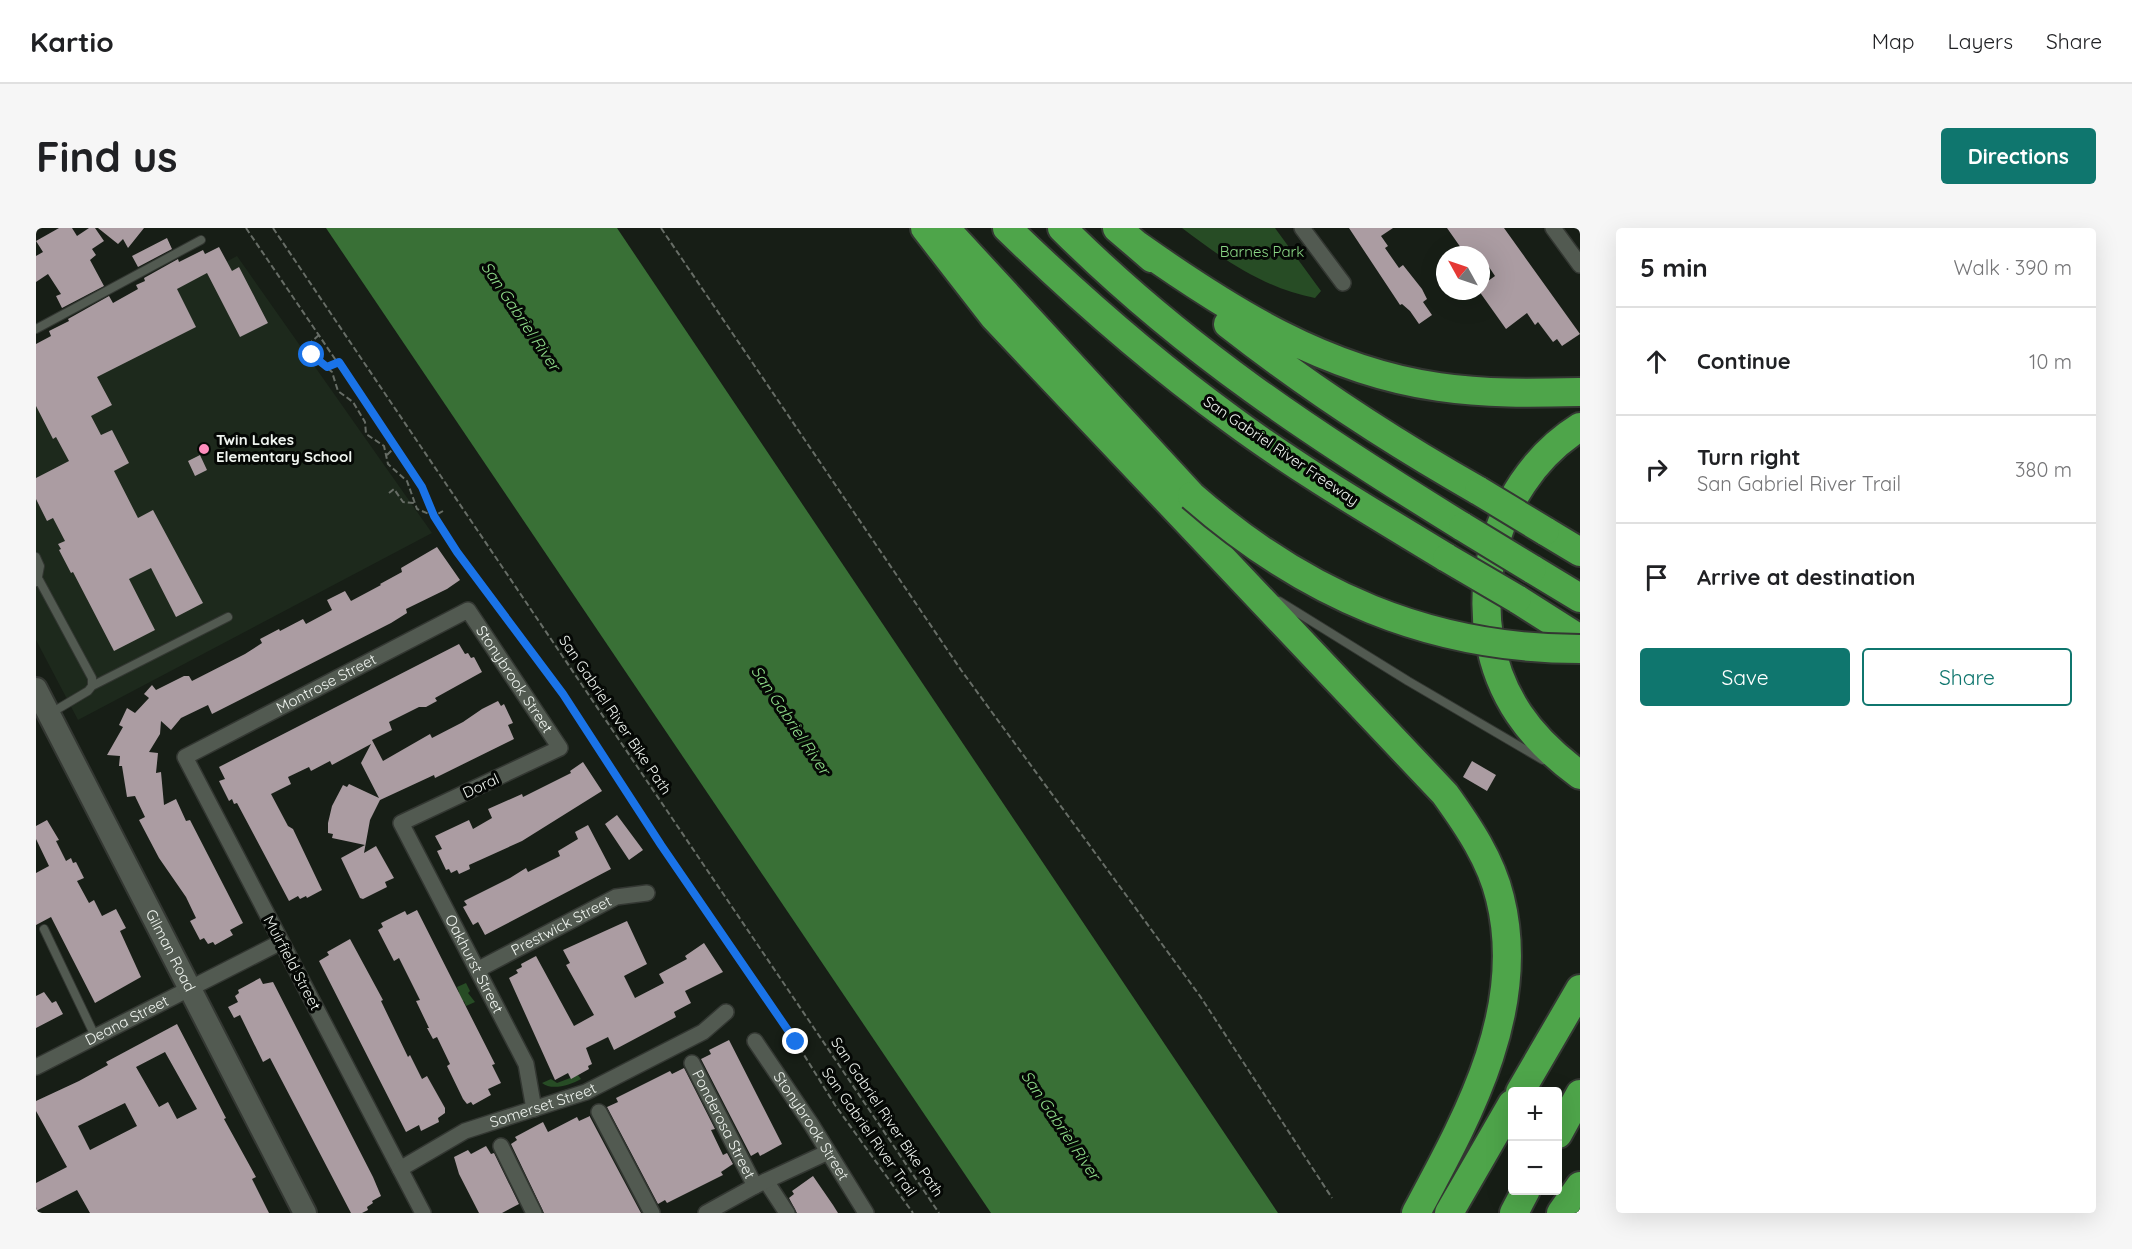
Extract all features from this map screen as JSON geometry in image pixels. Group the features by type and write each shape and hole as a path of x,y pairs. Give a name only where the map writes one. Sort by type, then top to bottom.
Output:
{"highway":[{"path":"925,228 1002,326 1444,794 1481,850 1500,898 1507,939 1506,986 1500,1024 1479,1084 1416,1213"},
{"path":"945,228 1192,496 1269,557 1347,600 1419,626 1511,646 1580,649"},
{"name":"San Gabriel River Freeway","path":"1007,228 1061,281 1145,353 1234,421 1339,492 1580,639"},
{"path":"1062,228 1165,323 1244,385 1334,448 1580,598"},
{"path":"1127,237 1196,286 1265,328 1367,371 1437,387 1474,391 1513,394 1580,392"},
{"path":"1127,237 1196,299 1276,361 1392,441 1580,552"},
{"path":"1580,427 1556,445 1539,463 1514,497 1492,549 1486,592 1492,650 1507,692 1530,729 1580,775"},
{"path":"1523,1087 1580,989"},
{"path":"1562,1125 1580,1094"},
{"path":"1449,1213 1508,1111"},
{"path":"1562,1141 1580,1123"},
{"path":"1561,1213 1580,1186"},
{"path":"1514,1213 1524,1195"}],"street":[{"path":"1302,228 1343,283"},
{"path":"1553,228 1579,261"},
{"name":"Stonybrook Street","path":"468,610 560,748"},
{"name":"Montrose Street","path":"185,757 468,610"},
{"name":"Gilman Road","path":"36,688 305,1213"},
{"name":"Doral","path":"401,823 560,748"},
{"name":"Muirfield Street","path":"185,757 400,1170"},
{"name":"Oakhurst Street","path":"401,823 526,1064 534,1109"},
{"name":"Prestwick Street","path":"478,969 616,897 647,893"},
{"name":"Deana Street","path":"36,1067 281,942"},
{"name":"Somerset Street","path":"400,1170 465,1131 586,1092 703,1032 726,1012"},
{"name":"Stonybrook Street","path":"754,1041 811,1124 826,1153 866,1213"},
{"name":"Ponderosa Street","path":"692,1063 760,1184 787,1213"},
{"path":"599,1112 652,1213"},
{"path":"501,1146 534,1213"},
{"path":"706,1213 826,1153"},
{"path":"400,1170 423,1213"}],"lane":[{"path":"36,329 201,240"},
{"path":"36,556 40,566 37,581 92,678 92,686"},
{"path":"1237,573 1383,666 1580,781"},
{"path":"49,714 87,692 92,686 228,617"},
{"path":"44,929 95,1036"}],"path":[{"name":"San Gabriel River Trail","path":"246,228 415,476 427,496 434,516 457,552 563,694 668,855 796,1042 835,1106 913,1213"},
{"name":"San Gabriel River Bike Path","path":"273,228 939,1213"},
{"path":"661,228 961,670 1200,996 1332,1198"},
{"path":"320,334 311,341 309,348 317,362 327,367 336,378 338,391 353,402 365,422 366,434 384,446 390,468 407,481 414,503 422,512 434,516 443,511"},
{"path":"327,367 339,362"},
{"path":"387,455 395,447"},
{"path":"407,481 415,476"},
{"path":"389,493 394,489 403,502 414,503"}],"shaded area":[{"name":"Twin Lakes Elementary School","path":"237,256 432,533 78,720 36,640 36,365"}],"green space":[{"name":"Barnes Park","path":"1182,228 1275,228 1321,291 1315,298 1261,280 1228,261"},
{"path":"466,983 470,991 468,993 475,1002 466,1006 464,1001 453,1007 449,998 459,992 457,987"},
{"path":"578,1075 581,1079 561,1086 551,1087 542,1083 551,1079 557,1083"}],"water":[{"name":"San Gabriel River","path":"326,228 617,228 1278,1213 991,1213"}],"building":[{"path":"59,228 72,228 77,236 89,228 95,228 104,241 92,249 96,255 90,260 104,286 62,308 56,296 61,294 48,274 36,282 36,256 43,252 36,241"},
{"path":"98,228 144,228 128,248 123,239 118,244"},
{"path":"1349,228 1393,228 1381,236 1388,246 1385,248 1399,268 1403,265 1422,289 1427,299 1423,302 1432,315 1419,324 1410,311 1402,304 1400,305"},
{"path":"1447,228 1504,228 1580,334 1562,346 1557,339 1553,342 1538,322 1535,325 1527,313 1506,329 1485,300 1490,300 1490,280 1495,276 1490,268 1490,246 1460,246"},
{"path":"167,238 172,249 138,267 132,256"},
{"path":"219,247 232,271 239,267 268,323 240,337 207,273 177,289 196,327 97,377 112,405 91,416 101,435 112,430 129,463 114,471 138,518 153,510 203,603 176,617 151,568 129,579 155,630 114,651 59,550 61,549 58,544 65,541 53,518 47,521 36,499 36,478 69,461 56,437 53,439 36,406 36,344 51,336 49,331 109,296 113,303 138,289 136,285 145,281 144,278 178,259 179,262 203,250 205,254"},
{"path":"200,455 207,470 195,476 188,461"},
{"path":"437,547 460,580 447,589 406,609 407,613 391,623 212,714 208,705 181,718 171,730 161,721 160,734 149,752 158,753 156,773 161,772 164,805 176,799 186,821 190,820 243,923 230,930 233,935 215,945 213,942 208,944 204,938 200,940 190,921 196,918 186,897 159,858 139,820 145,817 135,796 127,797 122,766 119,766 120,756 107,755 123,727 119,725 127,708 135,713 149,698 144,694 152,685 156,690 184,676 189,676 192,681 245,654 262,643 260,639 279,629 280,631 303,619 306,624 332,610 327,600 345,591 351,601 381,585 402,572 401,568"},
{"path":"459,644 465,654 468,653 471,658 474,657 482,672 435,698 437,701 426,707 419,707 389,722 392,730 372,740 383,761 430,734 432,738 463,722 498,701 501,706 504,704 513,723 508,725 514,739 435,778 434,775 380,800 370,820 364,853 376,846 394,878 385,882 387,887 363,899 360,898 341,858 365,845 332,838 333,834 328,833 328,823 332,806 343,785 347,787 349,784 379,798 361,763 371,744 332,765 330,761 311,771 309,767 288,777 291,784 271,794 288,826 293,829 322,890 307,898 306,896 300,899 298,896 289,901 237,803 234,804 232,799 229,801 219,781 225,779 219,767"},
{"path":"1472,761 1496,775 1487,791 1463,777"},
{"path":"583,762 602,791 522,841 469,865 470,869 459,874 457,870 451,873 449,869 446,870 437,851 442,849 435,836 469,820 473,829 492,818 488,809 522,794 523,797 571,773 570,771"},
{"path":"617,815 643,850 629,860 605,824"},
{"path":"47,820 59,840 56,841 66,861 71,858 73,863 76,862 84,878 77,881 89,903 94,900 102,916 116,909 126,928 120,931 141,977 95,1003 51,917 36,925 36,873 49,866 36,839 36,826"},
{"path":"588,825 611,869 485,935 478,922 473,925 463,907 467,905 464,901 526,868 528,872 560,856 558,851 578,839 575,832"},
{"path":"417,910 495,1064 492,1065 501,1083 488,1089 491,1095 473,1105 471,1102 467,1104 463,1099 447,1066 450,1064 437,1037 433,1039 427,1028 429,1028 416,1001 420,1000 399,958 394,961 378,930 383,927 381,923 405,911 407,915"},
{"path":"627,921 647,964 624,976 635,998 664,983 659,974 687,959 685,956 704,943 723,972 685,991 691,1003 674,1012 676,1017 614,1050 608,1037 586,1048 592,1064 588,1066 589,1069 571,1079 568,1073 555,1080 509,978 518,973 516,970 522,967 521,964 536,956 574,1026 594,1015 566,965 570,963 563,950"},
{"path":"350,939 383,1000 381,1001 408,1057 410,1055 422,1079 427,1076 445,1108 445,1113 438,1118 439,1122 421,1131 419,1125 406,1132 319,961 329,955 327,952"},
{"path":"260,978 263,984 273,982 373,1177 381,1196 372,1201 373,1203 367,1207 368,1210 362,1213 351,1213 270,1058 263,1062 240,1015 234,1018 228,1007 238,1002 235,996 239,993 238,990"},
{"path":"44,992 52,1003 56,1001 63,1014 36,1028 36,996"},
{"path":"177,1024 226,1118 224,1119 256,1177 252,1179 269,1213 90,1213 77,1190 36,1211 36,1183 67,1167 36,1111 36,1101 108,1065 106,1062","holes":["165,1052 197,1109 177,1119 168,1102 159,1107 136,1067","125,1103 137,1126 90,1150 78,1126"]},
{"path":"729,1040 782,1144 760,1156 758,1152 751,1156 701,1059 711,1054 709,1050"},
{"path":"684,1068 715,1129 711,1130 723,1155 727,1153 733,1164 721,1172 723,1175 667,1203 665,1200 658,1204 607,1107 618,1102 616,1098 670,1071 672,1074"},
{"path":"590,1116 641,1213 544,1213 511,1144 517,1140 515,1137 543,1122 548,1132 577,1117 579,1121"},
{"path":"486,1146 491,1154 494,1153 519,1204 502,1213 479,1213 459,1174 454,1157 468,1150 471,1154"},
{"path":"813,1176 838,1213 797,1213 789,1198 794,1194 792,1191"}],"place":[{"name":"Twin Lakes Elementary School","path":"204,449"}],"route":[{"path":"312,355 317,362 327,367 339,362 422,487 434,516 457,552 563,694 661,845 796,1042"}]}
